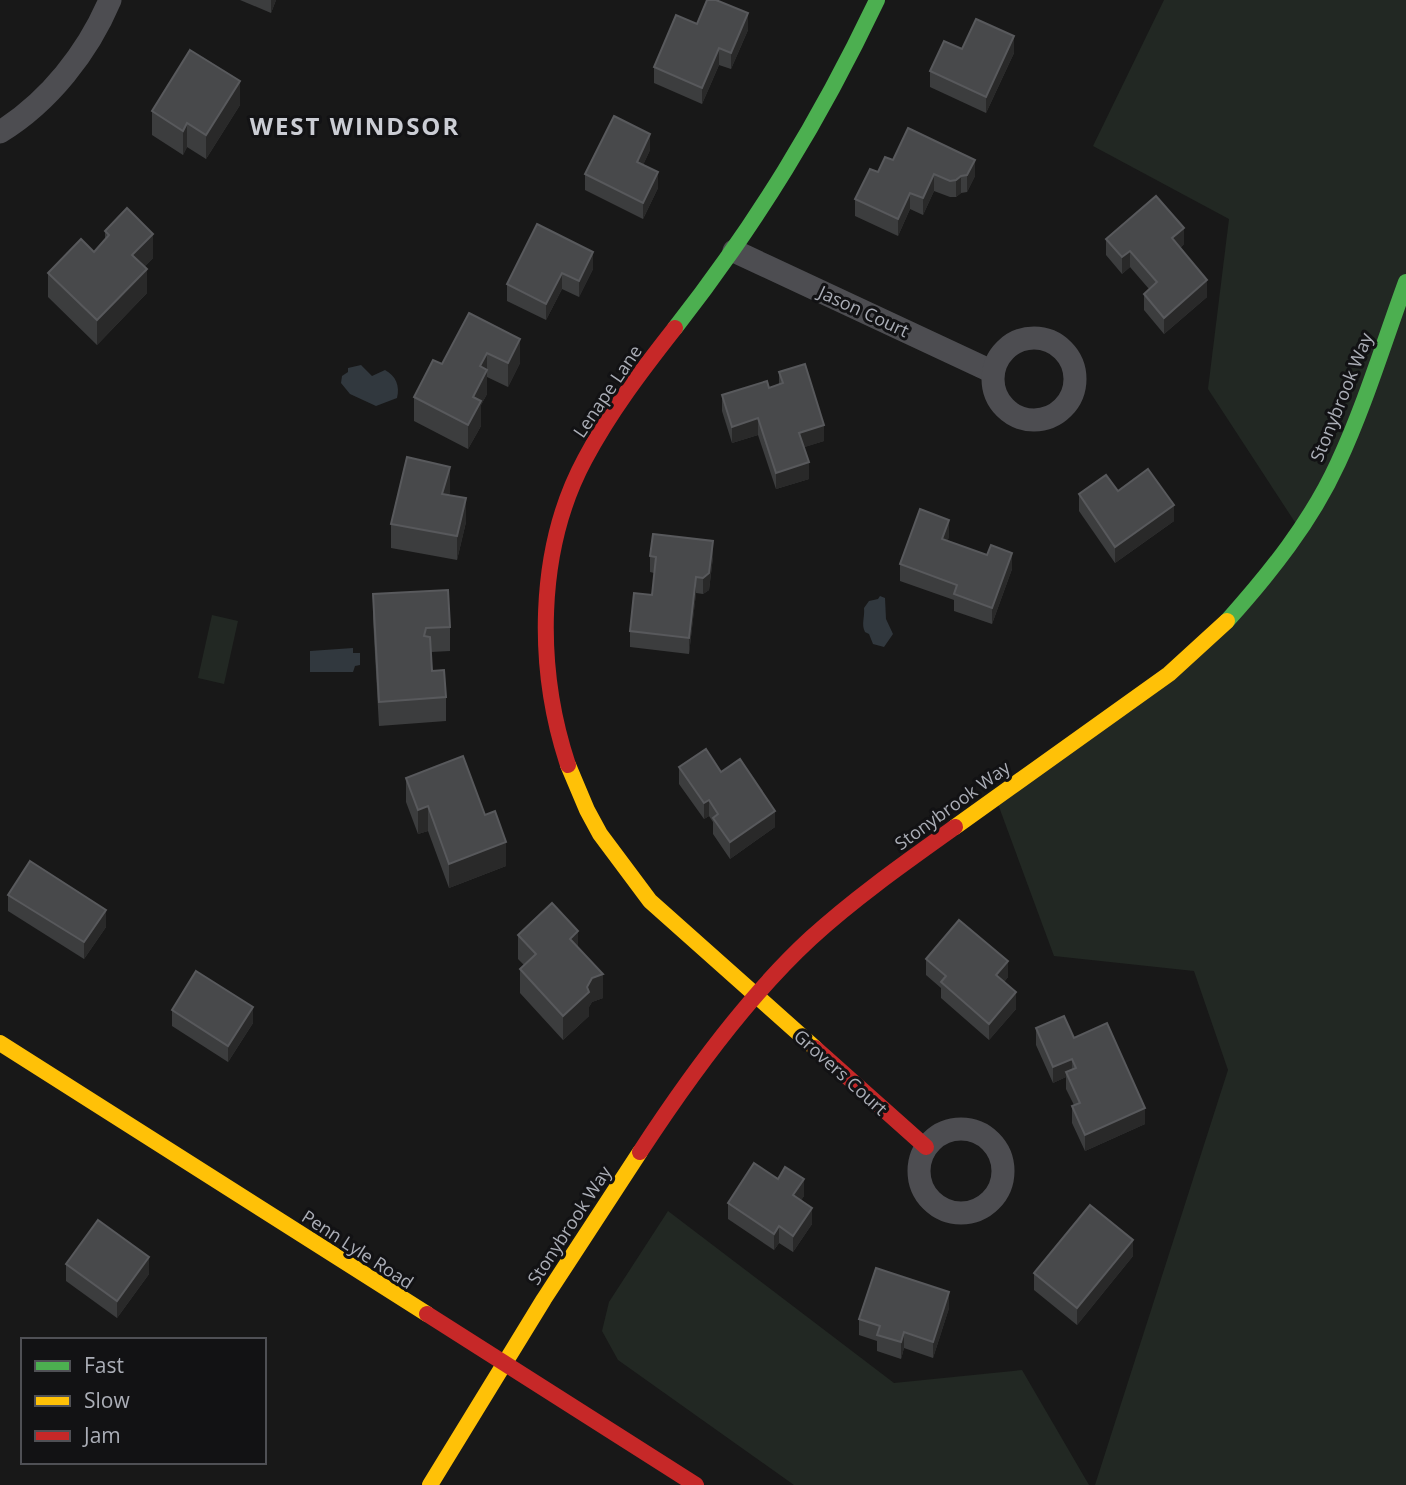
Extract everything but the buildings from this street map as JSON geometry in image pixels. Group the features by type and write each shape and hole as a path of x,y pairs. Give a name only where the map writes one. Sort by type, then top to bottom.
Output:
{"street":[{"path":"0,132 47,94 78,58 101,21 110,0"},
{"name":"Lenape Lane","path":"756,996 650,901 616,858 587,811 568,767 553,714 546,667 545,619 549,571 562,517 581,466 608,418 734,251 800,147 877,0"},
{"name":"Jason Court","path":"734,251 993,372"},
{"name":"Stonybrook Way","path":"430,1485 503,1364 674,1100 756,996 809,940 867,890 1169,674 1216,633 1265,579 1301,528 1336,465 1357,417 1406,282"},
{"name":"Grovers Court","path":"756,996 926,1147"},
{"name":"Penn Lyle Road","path":"0,1043 696,1485"}],"shaded area":[{"path":"1164,0 1406,0 1406,1485 1095,1485 1228,1070 1194,971 1054,956 995,796 1179,667 1304,536 1208,389 1229,219 1093,146"},
{"path":"361,365 372,376 385,370 392,375 397,385 397,398 376,406 350,394 341,383 342,376 348,372 348,368"},
{"path":"880,596 885,598 886,619 893,634 884,647 873,644 863,626 864,608 869,601"},
{"path":"212,615 238,621 224,684 198,678"},
{"path":"353,648 353,653 360,653 360,665 355,666 353,672 310,672 310,651"},
{"path":"668,1211 894,1383 1022,1370 1089,1485 794,1485 618,1360 602,1331 609,1302"}],"traffic: fast":[{"path":"675,328 733,249 785,170 833,87 877,0"},
{"path":"1227,621 1288,546 1327,485 1357,419 1406,282"}],"traffic: slow":[{"path":"955,827 1169,674 1227,621"},
{"path":"568,765 600,834 650,901 815,1048"},
{"path":"0,1043 427,1314"},
{"path":"430,1485 544,1299 640,1152"}],"traffic: jam":[{"path":"568,765 550,689 546,650 546,610 557,532 569,494 585,459 627,392 675,328"},
{"path":"640,1152 720,1040 787,961 846,908 955,827"},
{"path":"815,1048 926,1147"},
{"path":"427,1314 696,1485"}],"district":[{"name":"WEST WINDSOR","path":"355,125"}]}
